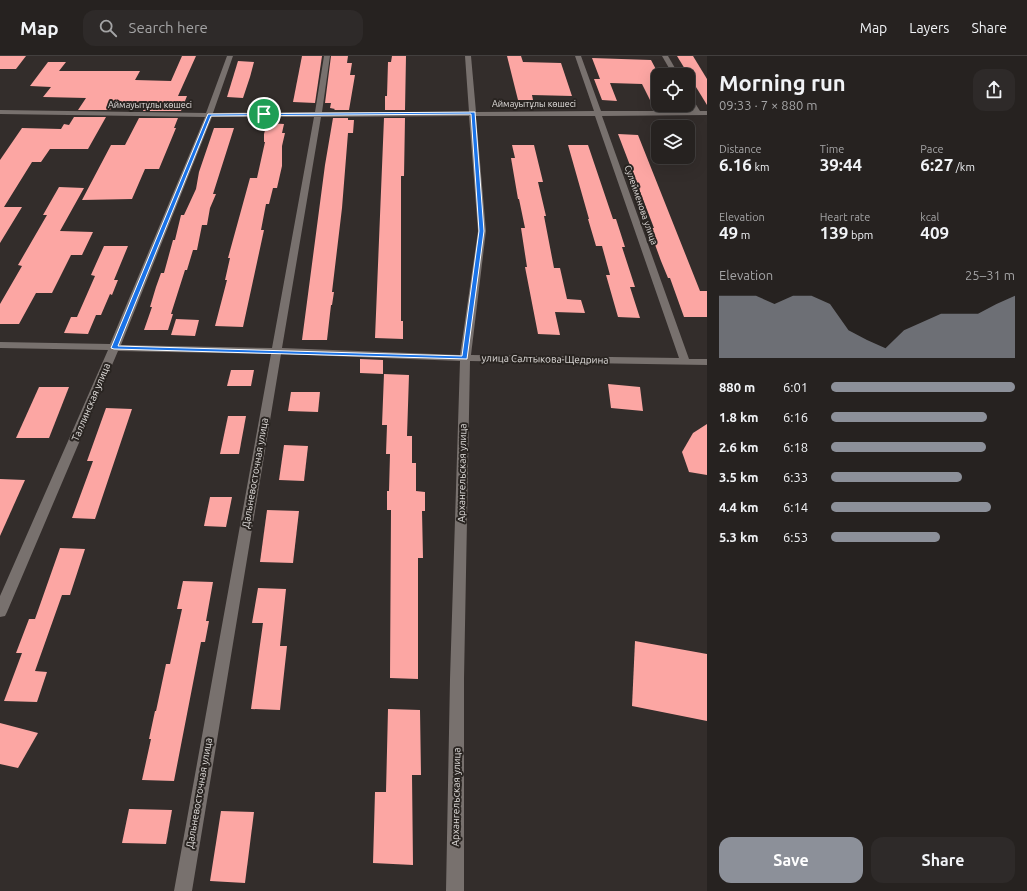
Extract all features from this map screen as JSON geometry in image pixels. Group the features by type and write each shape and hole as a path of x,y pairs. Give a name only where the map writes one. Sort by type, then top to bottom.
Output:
{"street":[{"name":"Таллинская улица","path":"0,612 114,348 209,115 230,56"},
{"name":"Дальневосточная улица","path":"183,891 327,56"},
{"name":"Архангельская улица","path":"455,891 465,358 482,231 468,56"},
{"name":"Сулейменова улица","path":"578,56 685,361"},
{"path":"664,56 672,68"},
{"path":"695,108 698,113"},
{"name":"Аймауытұлы көшесі","path":"0,112 209,115 318,113 707,113"},
{"name":"улица Салтыкова-Щедрина","path":"0,345 276,351 465,358 707,362"}],"building":[{"path":"0,56 26,56 16,69 0,69"},
{"path":"182,56 196,56 178,96 187,96 181,111 143,111 146,103 114,103 110,110 78,110 86,98 43,97 51,87 30,86 48,62 66,62 59,71 140,71 135,80 171,81"},
{"path":"302,56 322,56 315,103 293,102"},
{"path":"331,56 348,56 347,63 352,63 350,75 355,75 349,110 334,110 335,109 330,108 331,103 325,103"},
{"path":"392,56 406,56 405,110 385,110 388,62 391,62"},
{"path":"507,56 521,56 523,62 561,63 572,96 532,95 533,100 518,100"},
{"path":"677,56 693,56 707,79 707,105 695,85 695,68 684,68"},
{"path":"592,58 651,60 655,68 651,68 651,102 642,84 610,83 617,101 602,100 594,79 600,79"},
{"path":"238,61 254,62 250,77 243,98 227,97"},
{"path":"74,117 106,117 88,149 50,149 41,162 32,162 4,207 22,207 0,243 0,160 22,128 61,129 64,124 69,125"},
{"path":"139,118 178,118 174,128 176,128 159,169 145,169 132,199 82,200 111,145 125,145"},
{"path":"333,118 348,118 348,120 354,120 353,133 348,133 342,208 332,292 334,292 327,340 302,340 325,165"},
{"path":"384,118 405,118 404,176 401,176 401,321 403,321 403,339 375,338"},
{"path":"267,123 284,124 282,133 285,133 282,146 282,166 277,188 273,188 269,204 266,204 261,230 264,230 243,327 215,326 227,280 225,280 230,258 228,258 250,178 257,178 265,142 264,134"},
{"path":"214,128 234,128 213,194 216,194 210,208 207,225 202,225 197,250 193,250 187,270 185,270 171,314 173,314 168,330 144,330 152,307 150,307 156,287 161,273 164,273 173,240 175,240 181,215 184,215 196,189 199,172"},
{"path":"618,134 638,135 700,291 707,291 707,317 684,317 670,278 668,278 649,228 654,228"},
{"path":"512,145 534,145 543,182 538,182 546,216 544,216 554,268 560,268 567,299 581,300 585,313 555,312 560,335 538,334 525,267 527,267 521,228 525,228 511,158 515,158"},
{"path":"568,145 588,145 613,219 616,219 625,247 622,247 635,287 630,287 640,318 618,317 606,275 610,275 602,246 596,246"},
{"path":"59,187 84,188 60,231 93,232 82,255 71,255 52,293 36,293 19,324 0,324 0,304 22,266 18,265 47,215 43,215"},
{"path":"104,246 128,246 114,280 118,280 112,295 110,294 101,315 96,315 88,334 64,333 71,317 77,317 95,276 91,275"},
{"path":"176,319 199,320 195,336 171,335"},
{"path":"360,359 383,360 383,374 360,373"},
{"path":"231,370 254,370 251,386 227,386"},
{"path":"384,374 409,375 407,436 412,436 412,463 416,463 416,491 425,492 425,511 422,511 423,558 418,558 418,679 390,678 391,510 387,510 387,491 389,491 390,454 386,454 387,425 382,425"},
{"path":"608,384 640,387 643,411 611,408"},
{"path":"39,387 69,387 49,438 16,438"},
{"path":"291,392 320,392 318,412 288,411"},
{"path":"106,408 132,409 95,519 72,518 93,461 87,461"},
{"path":"228,416 246,416 239,454 220,454"},
{"path":"707,424 707,475 689,472 682,452 693,433"},
{"path":"284,445 308,446 304,481 279,480"},
{"path":"0,479 25,480 0,536"},
{"path":"210,497 232,497 226,527 204,526"},
{"path":"267,510 299,511 293,563 260,562"},
{"path":"60,548 85,549 70,595 62,595 35,671 47,672 37,702 4,701 22,653 16,653 29,619 35,619"},
{"path":"183,581 213,582 206,621 209,621 205,642 201,642 174,781 142,780 151,739 149,739 155,711 166,664 170,664 182,609 177,609"},
{"path":"258,588 286,589 280,646 287,646 280,710 251,709 263,623 252,623"},
{"path":"635,641 707,654 707,721 632,706"},
{"path":"388,709 420,710 421,775 412,775 413,865 373,863 375,792 386,792"},
{"path":"0,723 38,733 18,768 0,764"},
{"path":"129,809 172,810 166,844 122,843"},
{"path":"221,811 254,812 245,883 210,881"}],"route":[{"path":"473,113 482,231 465,358 276,351 114,348 209,115 264,114 473,113"}]}
